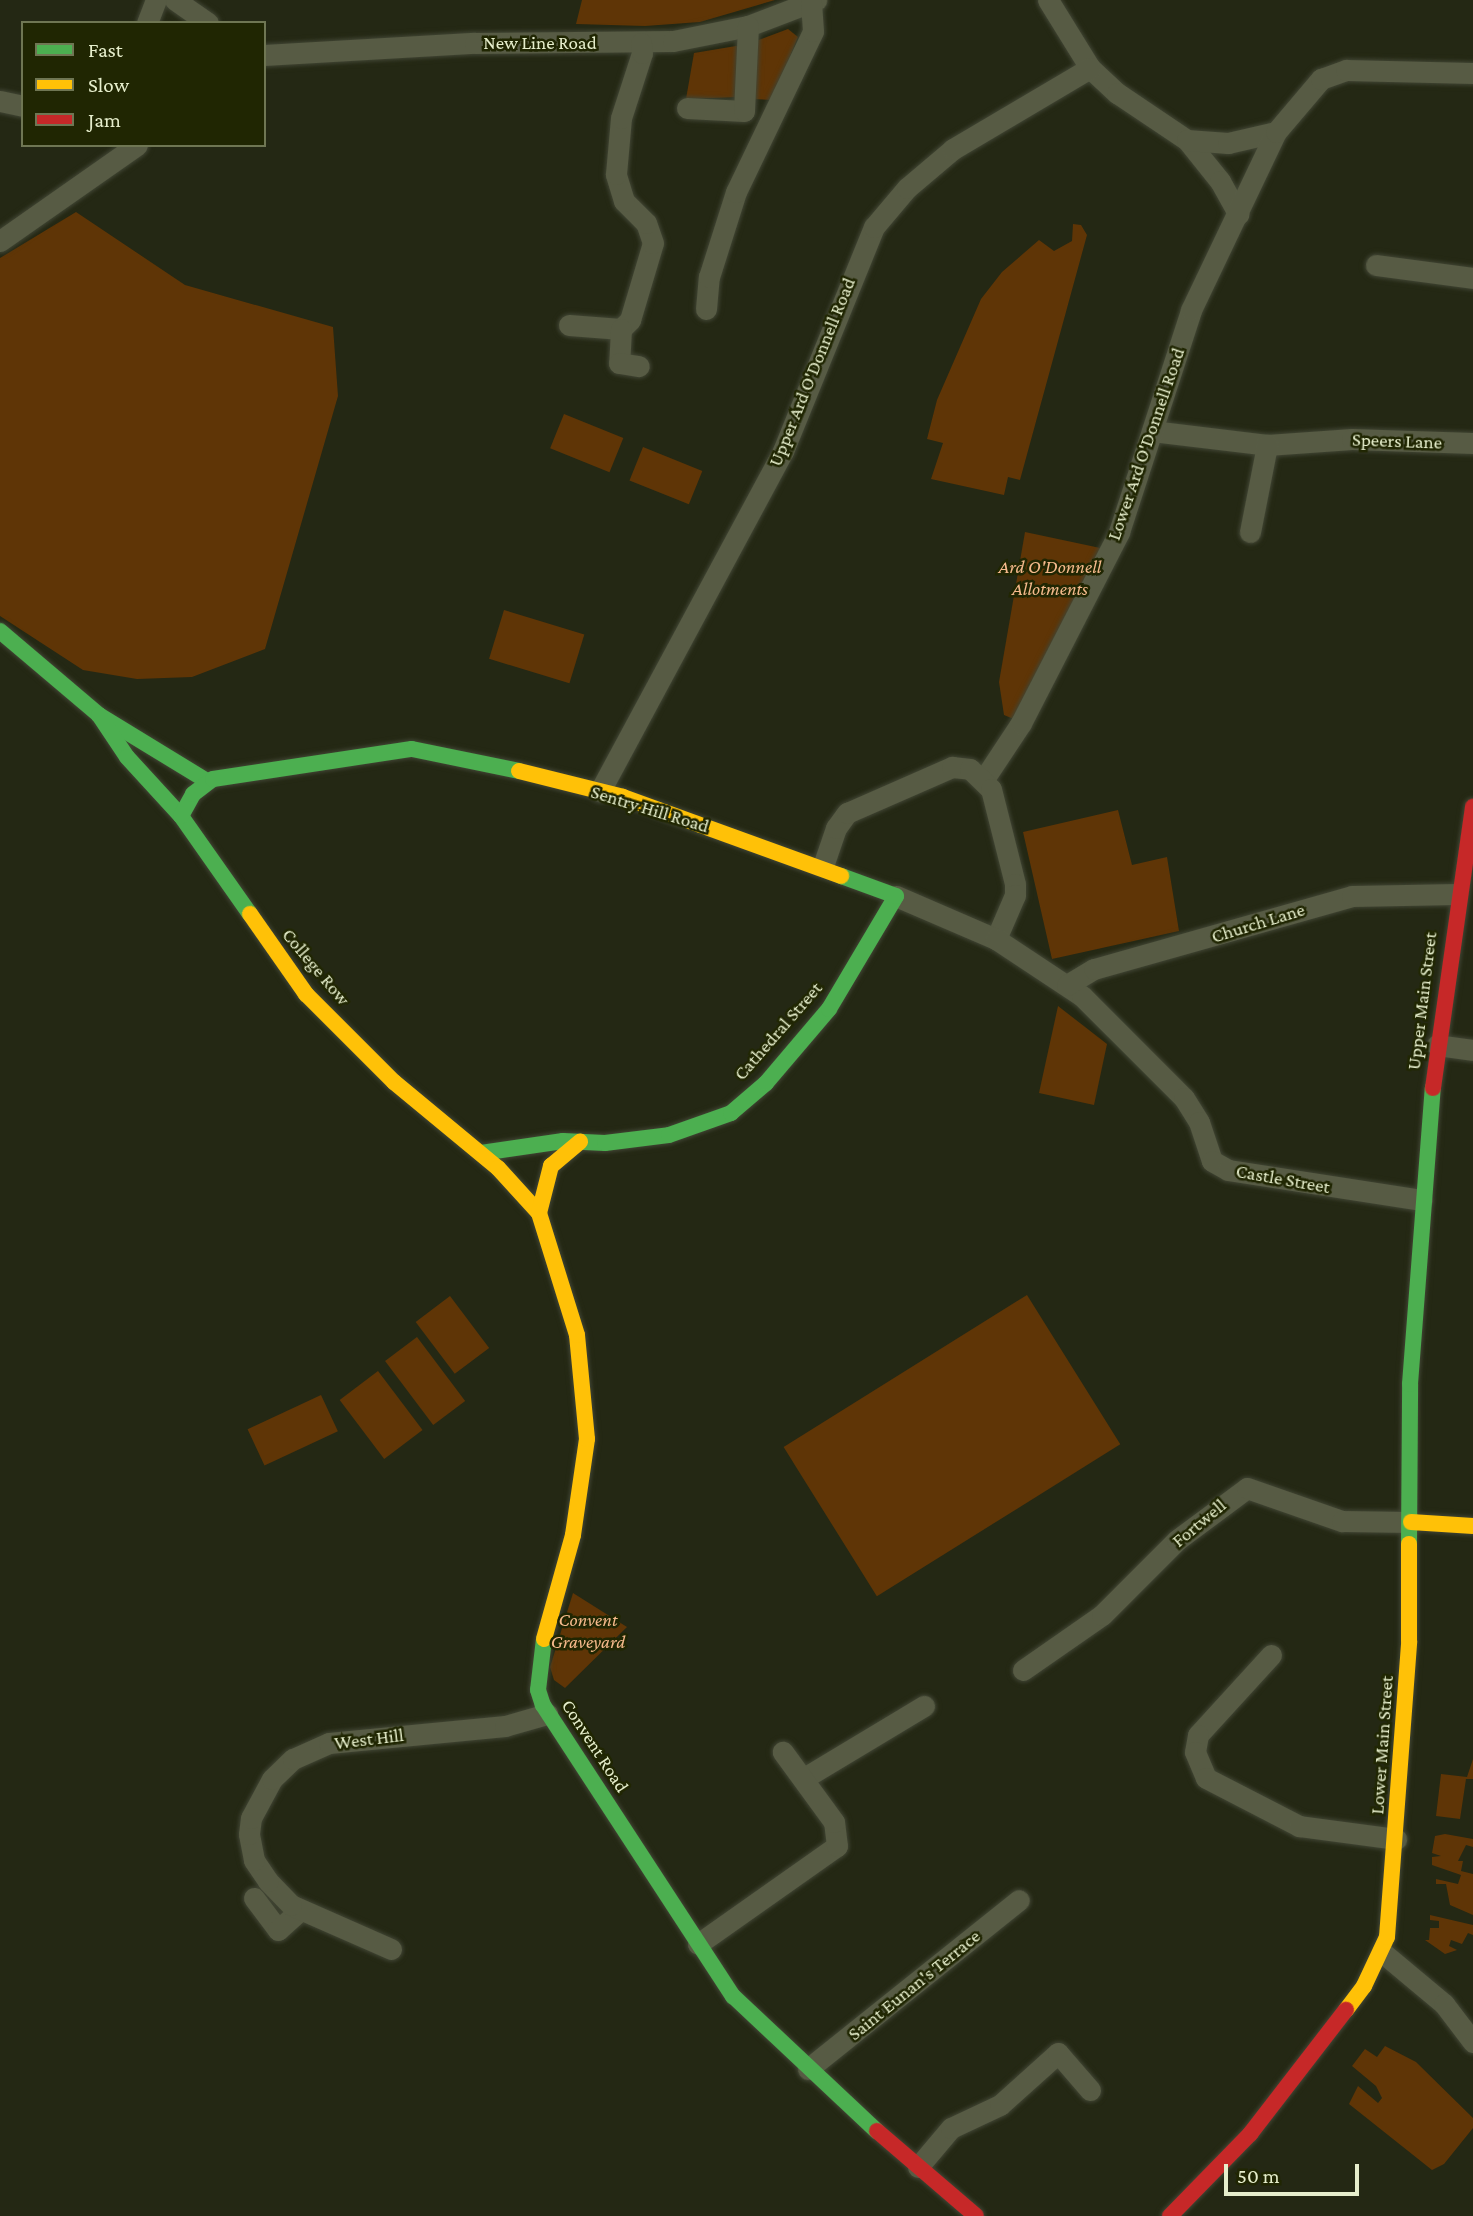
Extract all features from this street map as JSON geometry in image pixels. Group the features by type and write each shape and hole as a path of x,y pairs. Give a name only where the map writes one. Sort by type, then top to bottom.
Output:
{"street":[{"path":"148,21 156,0"},
{"path":"175,0 205,21"},
{"path":"1048,0 1090,68 1117,93 1186,140 1220,181 1238,214"},
{"name":"New Line Road","path":"266,55 475,43 641,43 702,37 748,26 813,1 813,31 736,192 709,277 706,309"},
{"path":"687,108 744,111 748,26"},
{"path":"639,366 619,363 621,329 630,320 653,243 646,223 624,201 616,174 621,118 642,53 641,43"},
{"name":"Upper Ard O'Donnell Road","path":"600,791 783,451 874,227 907,188 953,149 1090,68"},
{"name":"Lower Ard O'Donnell Road","path":"984,779 1021,723 1125,517 1191,310 1238,214 1247,185 1276,132 1321,79 1346,69 1473,73"},
{"path":"0,101 21,106"},
{"path":"1186,140 1228,143 1276,132"},
{"path":"0,241 134,147"},
{"path":"1376,265 1473,278"},
{"path":"569,326 621,329"},
{"name":"Speers Lane","path":"1152,431 1267,445 1321,440 1473,443"},
{"path":"1250,532 1267,445"},
{"name":"College Row","path":"0,631 99,715 207,781"},
{"name":"College Row","path":"99,715 127,757 181,816 306,993 394,1082 481,1153 539,1213"},
{"name":"Sentry Hill Road","path":"207,781 412,749 600,791 823,866 896,896 996,939 1067,985"},
{"path":"823,866 836,828 847,813 952,767 963,766 984,779 1000,818 1015,884 1015,895 996,939"},
{"path":"181,816 192,794 207,781"},
{"name":"Upper Main Street","path":"1422,1200 1437,1045 1457,894 1473,807"},
{"name":"Church Lane","path":"1067,985 1094,969 1353,896 1457,894"},
{"name":"Cathedral Street","path":"481,1153 669,1135 731,1113 766,1083 830,1009 896,896"},
{"name":"Castle Street","path":"1067,985 1164,1073 1192,1110 1212,1161 1228,1170 1422,1200"},
{"path":"1437,1045 1473,1050"},
{"path":"539,1213 551,1166 580,1142"},
{"name":"Lower Main Street","path":"1170,2216 1250,2134 1364,1986 1383,1953 1396,1839 1409,1640 1410,1384 1422,1200"},
{"name":"Convent Road","path":"539,1213 577,1335 587,1439 573,1535 539,1658 538,1690 547,1714 733,1996 808,2069 976,2216"},
{"name":"Fortwell","path":"1023,1670 1102,1615 1177,1540 1247,1488 1342,1521 1411,1522"},
{"path":"1411,1522 1473,1525"},
{"path":"1271,1655 1198,1735 1195,1752 1206,1777 1298,1826 1396,1839"},
{"path":"804,1778 924,1706"},
{"name":"West Hill","path":"391,1949 300,1910 268,1881 254,1860 249,1834 251,1818 272,1779 292,1759 329,1743 505,1726 547,1714"},
{"path":"698,1944 837,1846 834,1822 783,1752"},
{"path":"254,1898 278,1930 300,1910"},
{"name":"Saint Eunan's Terrace","path":"808,2069 1019,1900"},
{"path":"1383,1953 1444,2004 1473,2042"},
{"path":"918,2167 950,2128 1000,2105 1058,2053 1090,2090"}],"green space":[{"path":"582,0 775,0 700,22 645,26 576,24"},
{"path":"788,29 798,37 772,100 751,99 756,41"},
{"path":"742,45 741,97 686,99 694,53"},
{"path":"76,212 185,285 333,327 338,396 265,649 192,677 137,679 83,670 0,616 0,258"},
{"path":"1073,224 1081,225 1087,235 1020,480 1008,477 1004,495 931,479 943,443 927,439 937,400 981,299 1002,272 1039,240 1054,251 1072,241"},
{"path":"564,414 623,438 609,472 550,448"},
{"path":"643,447 702,471 689,504 630,480"},
{"name":"Ard O'Donnell Allotments","path":"1025,532 1105,549 1016,720 1004,715 999,682"},
{"path":"504,610 584,635 569,683 489,659"},
{"path":"1118,810 1132,865 1167,857 1179,931 1052,959 1023,832"},
{"path":"1058,1006 1107,1044 1094,1105 1039,1093"},
{"path":"1027,1295 1120,1444 877,1596 784,1447"},
{"path":"450,1296 489,1348 455,1374 416,1322"},
{"path":"417,1337 465,1401 433,1425 385,1361"},
{"path":"378,1371 423,1430 384,1459 340,1400"},
{"path":"321,1395 338,1431 264,1465 248,1429"},
{"name":"Convent Graveyard","path":"573,1593 627,1627 565,1688 554,1680 550,1667"},
{"path":"1473,1759 1473,1779 1466,1779 1460,1819 1436,1816 1441,1774 1467,1777"},
{"path":"1445,1834 1473,1839 1473,1847 1466,1845 1458,1861 1463,1861 1461,1871 1473,1874 1473,1915 1450,1905 1446,1884 1436,1884 1436,1879 1458,1884 1461,1875 1432,1865 1432,1857 1441,1856 1432,1853 1435,1836"},
{"path":"1430,1915 1473,1925 1473,1935 1468,1933 1462,1944 1451,1940 1449,1946 1457,1950 1445,1954 1425,1940 1429,1940 1430,1928 1439,1928 1439,1921 1430,1920"},
{"path":"1385,2046 1416,2062 1473,2118 1473,2128 1444,2164 1432,2170 1349,2104 1358,2086 1378,2103 1382,2098 1376,2086 1352,2066 1365,2049 1377,2057"}],"traffic: fast":[{"path":"0,631 99,715"},
{"path":"207,781 99,715 127,757 181,816 250,914"},
{"path":"181,816 193,794 213,779 412,749 519,771"},
{"path":"481,1153 563,1141 605,1143 669,1135 731,1113 766,1083 829,1009 896,896 841,876"},
{"path":"1409,1544 1410,1384 1433,1088"},
{"path":"544,1639 538,1690 543,1705 733,1996 877,2131"}],"traffic: slow":[{"path":"519,771 623,797 841,876"},
{"path":"250,914 306,994 394,1082 498,1168 539,1213"},
{"path":"544,1639 573,1535 587,1439 577,1335 539,1213 551,1166 580,1142"},
{"path":"1411,1522 1473,1526"},
{"path":"1346,2010 1364,1986 1387,1937 1409,1641 1409,1544"}],"traffic: jam":[{"path":"1433,1088 1473,807"},
{"path":"1170,2216 1250,2134 1346,2010"},
{"path":"877,2131 976,2216"}]}
